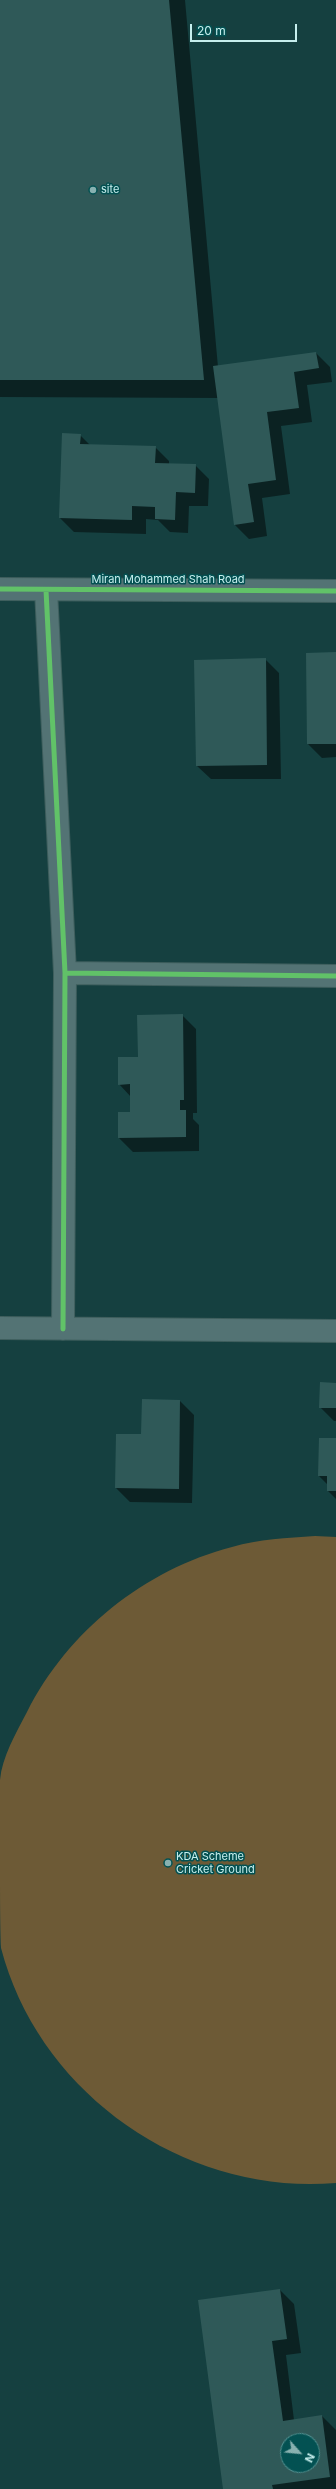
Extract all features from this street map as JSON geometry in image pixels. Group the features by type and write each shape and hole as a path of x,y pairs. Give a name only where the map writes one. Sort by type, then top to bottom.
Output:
{"street":[{"name":"Miran Mohammed Shah Road","path":"0,589 336,591"},
{"path":"46,590 65,973 63,1329"},
{"path":"65,973 336,976"},
{"path":"0,1328 336,1331"}],"shaded area":[{"name":"KDA Scheme Cricket Ground","path":"315,1536 336,1537 336,2183 280,2183 226,2172 174,2153 126,2125 84,2090 48,2048 20,2001 1,1948 0,1780 1,1771 10,1745 44,1683 64,1655 87,1630 112,1608 139,1588 169,1571 200,1557 252,1542"}],"building":[{"name":"site","path":"0,0 169,0 204,380 0,380"},
{"path":"316,352 319,368 294,372 299,408 267,412 276,480 248,484 254,522 234,525 213,366"},
{"path":"62,433 81,434 80,444 156,446 155,463 196,464 195,493 176,492 175,520 155,519 155,507 132,506 132,520 59,518"},
{"path":"336,652 336,744 307,744 306,653"},
{"path":"266,658 267,765 196,766 194,660"},
{"path":"183,1014 184,1100 180,1100 180,1110 186,1110 186,1137 118,1138 118,1112 130,1112 130,1084 118,1085 118,1057 138,1057 137,1015"},
{"path":"320,1382 336,1383 336,1408 319,1408"},
{"path":"142,1399 180,1400 179,1489 115,1488 116,1434 141,1434"},
{"path":"319,1438 336,1438 336,1491 327,1491 327,1476 318,1476"},
{"path":"280,2289 287,2339 272,2341 283,2421 322,2415 330,2477 272,2485 273,2489 223,2489 198,2300"}],"cycle path":[{"path":"0,589 336,591"},
{"path":"46,590 65,973 63,1329"},
{"path":"65,973 336,976"}],"place":[{"name":"site","path":"93,190"},
{"name":"KDA Scheme Cricket Ground","path":"168,1863"}]}
